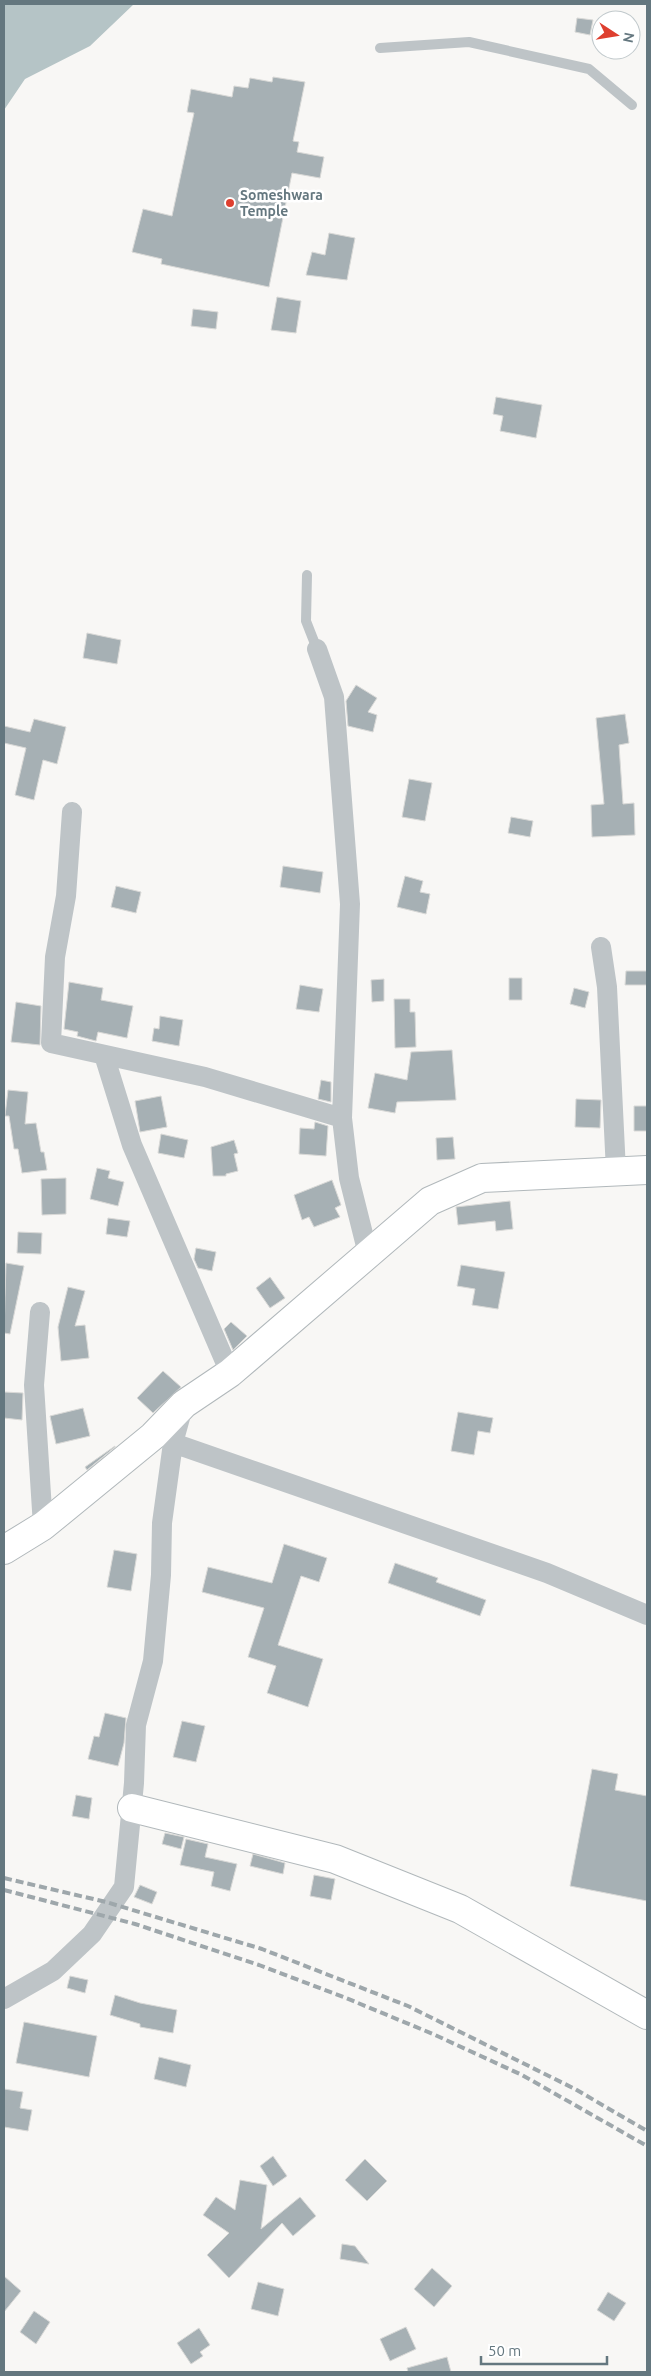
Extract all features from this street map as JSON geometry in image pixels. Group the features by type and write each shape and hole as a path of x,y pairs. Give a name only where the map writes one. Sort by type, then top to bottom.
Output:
{"street":[{"path":"316,649 334,697 350,904 342,1118 348,1178 368,1254"},
{"path":"72,812 66,896 55,957 51,1043 104,1056 140,1061 205,1077 342,1118"},
{"path":"601,947 607,987 616,1171"},
{"path":"104,1056 132,1145 230,1373"},
{"path":"4,1550 42,1526 153,1436 184,1404 230,1373 430,1201 482,1178 647,1170"},
{"path":"40,1312 34,1385 42,1526"},
{"path":"4,1999 53,1970 92,1934 124,1887 132,1808 136,1724 153,1661 161,1575 162,1523 173,1443 184,1404"},
{"path":"173,1443 547,1573 647,1615"},
{"path":"132,1808 335,1858 460,1909 647,2015"}],"lane":[{"path":"380,48 469,42 570,64 588,69 632,105"},
{"path":"307,575 306,621 316,649"}],"shaded area":[{"path":"4,4 134,4 90,46 25,79 4,110"}],"building":[{"path":"577,18 591,20 590,35 575,32"},
{"name":"Someshwara Temple","path":"273,77 305,82 293,141 299,142 297,152 324,157 320,178 292,173 269,287 161,264 162,259 132,252 143,209 172,216 194,113 187,112 191,89 232,97 234,86 248,88 250,78 272,82"},
{"path":"329,233 355,238 347,280 306,275 312,252 325,255"},
{"path":"277,297 301,301 296,333 271,330"},
{"path":"193,309 218,312 216,329 191,326"},
{"path":"496,397 542,405 536,438 500,431 503,416 493,414"},
{"path":"87,633 121,640 117,664 83,658"},
{"path":"356,685 377,698 368,712 377,715 373,732 348,726 346,701"},
{"path":"625,714 629,743 619,745 623,804 634,803 635,835 592,837 591,805 604,804 596,718"},
{"path":"34,719 66,727 57,764 43,760 34,800 15,795 26,748 4,743 4,726 30,732"},
{"path":"409,779 432,783 425,821 402,817"},
{"path":"511,817 533,821 530,837 508,833"},
{"path":"283,866 323,872 320,893 280,887"},
{"path":"405,876 423,881 420,892 430,894 426,914 397,907"},
{"path":"116,886 141,892 136,913 111,907"},
{"path":"626,971 647,971 647,985 625,985"},
{"path":"509,978 522,978 522,1000 509,1000"},
{"path":"384,979 384,1001 372,1002 371,980"},
{"path":"69,982 103,988 101,1000 133,1006 127,1038 98,1032 96,1041 77,1036 78,1032 64,1029"},
{"path":"300,985 323,989 319,1012 296,1009"},
{"path":"574,988 589,992 585,1008 570,1004"},
{"path":"394,999 410,999 410,1012 415,1012 416,1047 395,1048"},
{"path":"16,1002 41,1006 40,1045 11,1042"},
{"path":"160,1016 183,1020 179,1046 152,1041 154,1028 159,1029"},
{"path":"452,1050 456,1100 397,1102 395,1113 368,1108 375,1073 407,1080 411,1052"},
{"path":"321,1080 331,1082 331,1102 318,1099"},
{"path":"8,1090 28,1092 25,1124 36,1123 41,1152 44,1152 47,1170 22,1173 18,1149 14,1149 9,1116 5,1116"},
{"path":"161,1096 167,1127 140,1132 135,1101"},
{"path":"576,1099 601,1100 600,1128 575,1127"},
{"path":"634,1106 647,1106 647,1131 634,1131"},
{"path":"315,1122 328,1126 326,1156 299,1154 300,1128 314,1129"},
{"path":"161,1134 188,1140 184,1158 158,1153"},
{"path":"453,1137 455,1159 437,1160 436,1138"},
{"path":"234,1140 238,1153 234,1154 238,1171 226,1174 226,1176 213,1176 211,1147"},
{"path":"97,1168 110,1171 108,1178 124,1182 118,1206 90,1199"},
{"path":"66,1178 66,1214 42,1215 41,1179"},
{"path":"332,1180 341,1205 335,1208 340,1217 314,1227 309,1217 302,1220 294,1195"},
{"path":"510,1201 513,1229 496,1231 495,1221 458,1225 456,1207"},
{"path":"108,1218 130,1221 127,1237 106,1234"},
{"path":"18,1232 42,1233 41,1254 17,1253"},
{"path":"196,1248 216,1252 212,1271 198,1268 194,1259"},
{"path":"6,1263 24,1266 10,1334 4,1333"},
{"path":"461,1265 505,1272 498,1309 472,1305 475,1289 457,1286"},
{"path":"270,1277 285,1298 270,1308 256,1288"},
{"path":"68,1287 85,1291 75,1326 85,1325 89,1358 61,1361 58,1327"},
{"path":"231,1322 247,1336 233,1350 224,1329"},
{"path":"163,1371 181,1387 153,1413 137,1398"},
{"path":"4,1392 23,1393 22,1420 4,1418"},
{"path":"83,1408 90,1436 56,1444 50,1416"},
{"path":"458,1412 493,1418 490,1433 478,1431 474,1455 451,1451"},
{"path":"115,1447 87,1470 85,1467"},
{"path":"284,1544 327,1558 319,1582 301,1576 278,1645 323,1659 308,1707 267,1693 276,1666 248,1657 264,1608 202,1592 208,1567 272,1583"},
{"path":"114,1550 137,1554 131,1591 107,1587"},
{"path":"395,1563 438,1578 436,1582 486,1600 480,1616 388,1583"},
{"path":"105,1713 126,1718 124,1743 118,1766 88,1759 94,1736 99,1737"},
{"path":"182,1721 205,1726 196,1762 173,1757"},
{"path":"592,1769 618,1774 615,1790 647,1796 647,1901 570,1886"},
{"path":"76,1795 92,1798 89,1819 72,1816"},
{"path":"165,1833 184,1837 181,1849 162,1844"},
{"path":"186,1839 208,1844 205,1857 237,1864 230,1891 211,1886 214,1872 180,1865"},
{"path":"253,1854 285,1863 283,1874 250,1866"},
{"path":"314,1875 335,1879 331,1900 310,1896"},
{"path":"140,1885 157,1892 152,1904 134,1897"},
{"path":"70,1976 88,1980 85,1993 67,1988"},
{"path":"115,1995 140,2003 177,2010 173,2033 140,2027 140,2024 110,2015"},
{"path":"24,2022 97,2036 89,2077 16,2063"},
{"path":"159,2057 191,2065 186,2087 154,2079"},
{"path":"4,2089 23,2092 20,2108 32,2110 28,2131 4,2127"},
{"path":"273,2156 287,2176 273,2186 260,2166"},
{"path":"365,2159 387,2181 367,2201 345,2180"},
{"path":"240,2180 267,2185 261,2229 300,2197 316,2216 293,2236 282,2223 229,2278 207,2255 229,2233 203,2215 216,2197 235,2210"},
{"path":"342,2244 355,2246 369,2264 340,2259"},
{"path":"432,2268 452,2286 434,2307 414,2289"},
{"path":"4,2276 21,2291 4,2312"},
{"path":"258,2282 284,2289 278,2316 251,2309"},
{"path":"608,2292 626,2303 614,2321 597,2310"},
{"path":"34,2311 50,2322 36,2344 20,2332"},
{"path":"406,2327 416,2349 390,2361 380,2339"},
{"path":"199,2328 210,2345 200,2352 203,2356 191,2364 177,2343"},
{"path":"447,2357 451,2372 408,2372 407,2368"}],"railway":[{"path":"4,1878 106,1902 262,1949 408,2006 575,2089 647,2131"},
{"path":"4,1890 135,1924 259,1965 346,1998 433,2034 522,2075 647,2146"}],"place":[{"name":"Someshwara Temple","path":"230,203"}]}
